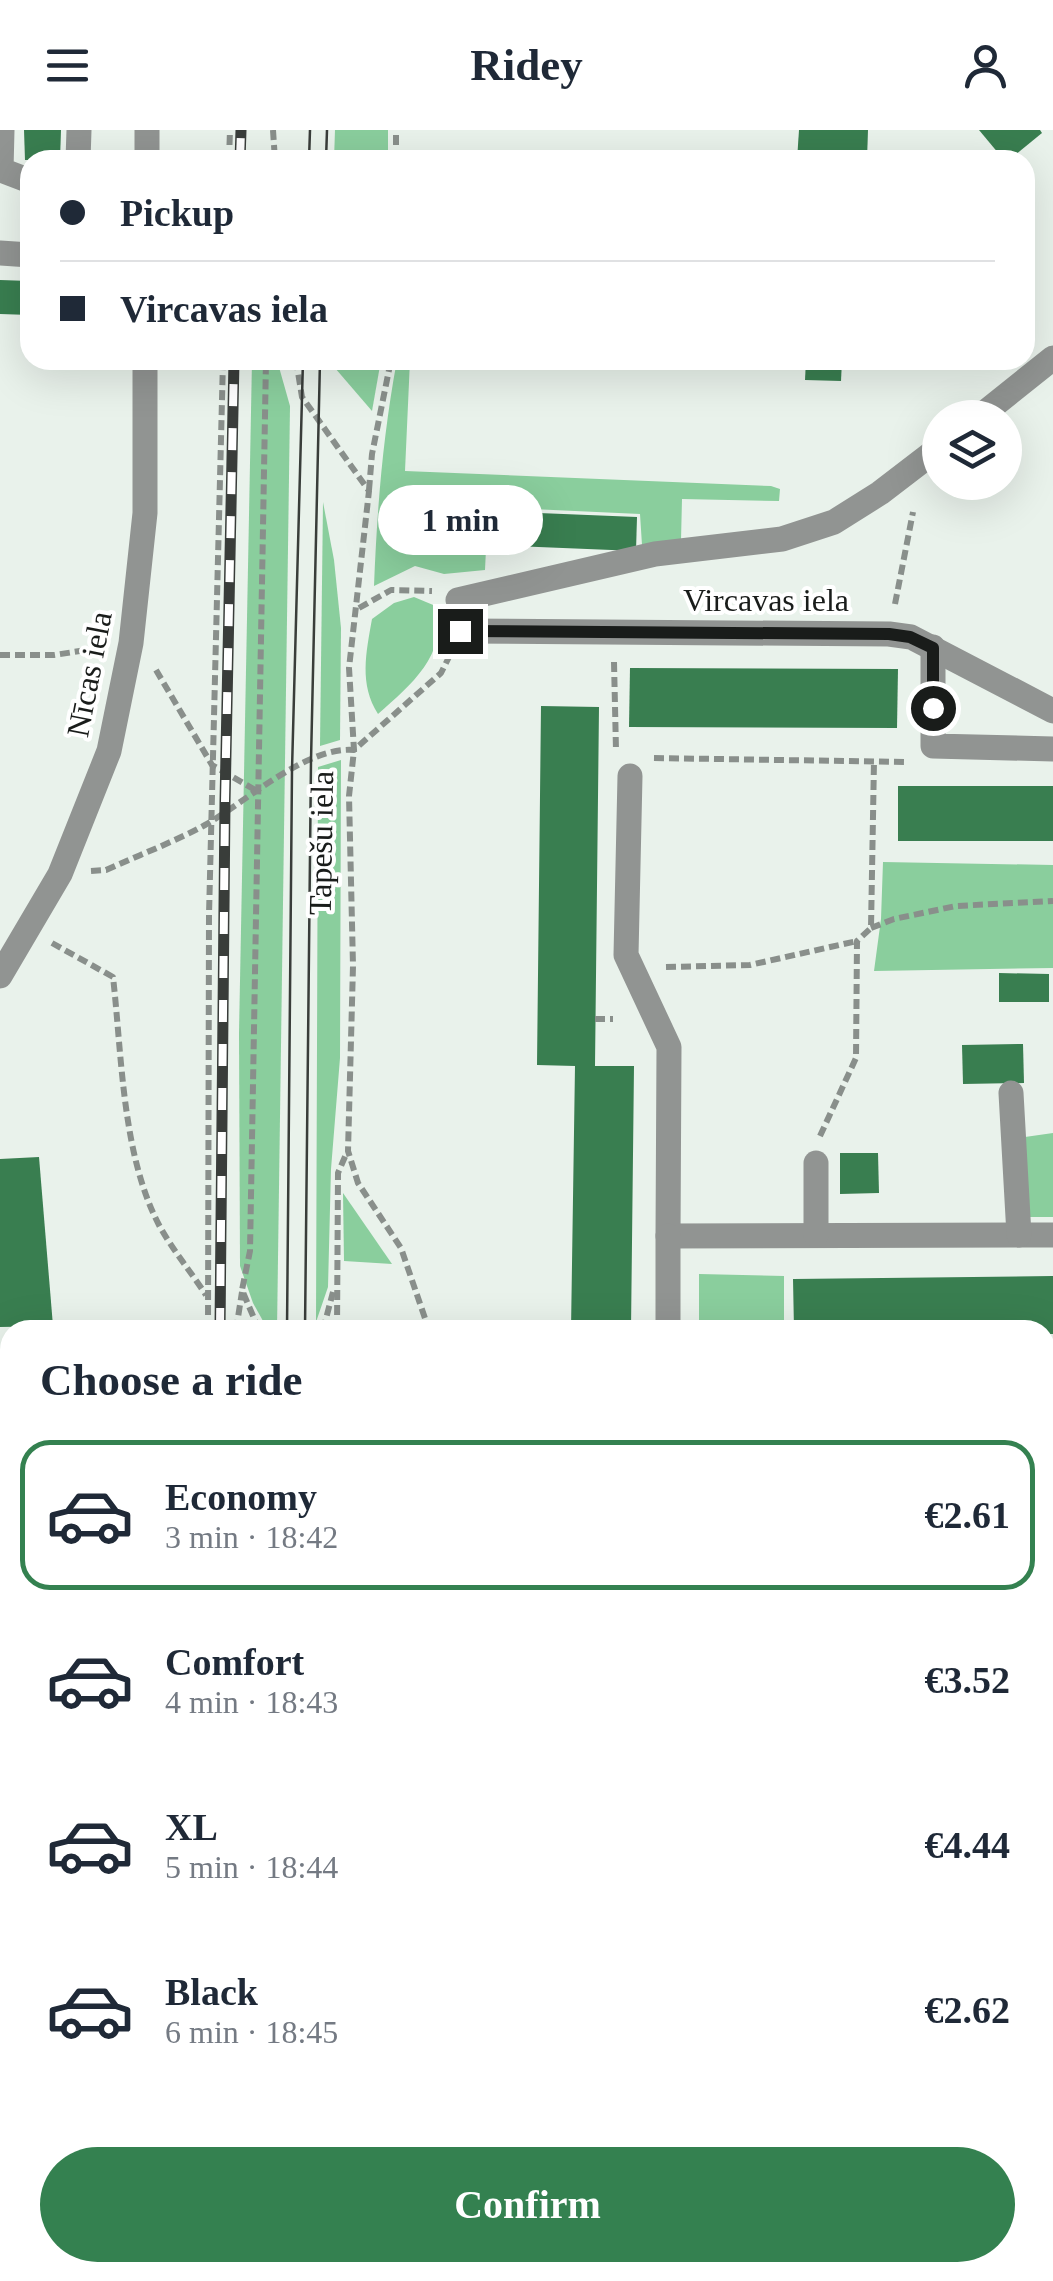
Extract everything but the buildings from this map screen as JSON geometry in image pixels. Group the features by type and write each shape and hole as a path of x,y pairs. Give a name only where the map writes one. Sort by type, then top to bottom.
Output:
{"street":[{"path":"2,130 1,170 20,177"},
{"path":"1000,400 1053,358"},
{"name":"Nīcas iela","path":"0,976 60,874 109,751 131,643 145,513 146,370"},
{"name":"Vircavas iela","path":"458,600 655,554 782,539 834,522 922,462"},
{"name":"Vircavas iela","path":"460,631 889,634 910,637 1053,711"},
{"path":"933,648 933,746 1053,749"},
{"path":"623,766 626,955 669,1047 668,1320"},
{"path":"1012,1094 1018,1235"},
{"path":"816,1163 816,1235"},
{"path":"668,1236 1053,1235"}],"path":[{"path":"208,1320 212,764 223,370"},
{"path":"238,1320 250,1251 266,370"},
{"path":"298,370 302,396 368,491"},
{"name":"Tapešu iela","path":"389,370 372,454 349,668 354,750 349,796 353,966 348,1151 358,1183 401,1248 426,1320"},
{"path":"889,634 913,512"},
{"path":"358,608 391,590 430,590 458,600"},
{"path":"60,874 106,870 212,821 311,761 339,749 354,750 442,673 460,631"},
{"path":"613,631 623,766"},
{"path":"0,656 54,656 131,643 153,665 212,764 258,791"},
{"path":"653,758 914,762"},
{"path":"871,928 874,762"},
{"path":"632,967 750,965 857,941 871,928 956,906 1053,901"},
{"path":"28,929 113,977 139,1175 159,1226 207,1296"},
{"path":"816,1163 816,1148 856,1058 857,941"},
{"path":"596,1018 613,1019"},
{"path":"337,1320 338,1174 348,1151"},
{"path":"326,1320 335,1286"},
{"path":"242,1290 255,1320"}],"shaded area":[{"path":"335,130 388,130 388,150 334,150"},
{"path":"252,370 280,370 290,406 277,1320 262,1320 240,1266 239,1033"},
{"path":"337,370 379,370 372,411"},
{"path":"395,370 410,370 405,471 771,486 780,489 779,501 682,499 681,541 642,545 640,514 488,507 485,570 444,574 415,566 374,586"},
{"path":"323,502 341,628 340,740 320,746"},
{"path":"414,597 438,607 437,640 424,668 378,714 366,680 372,619 394,603"},
{"path":"341,760 340,1058 331,1169 328,1287 316,1320 318,767"},
{"path":"883,862 1053,865 1053,968 874,971"},
{"path":"1053,1133 1053,1217 1027,1217 1025,1137"},
{"path":"343,1193 392,1264 344,1261"},
{"path":"699,1274 784,1276 784,1320 699,1320"}],"tram line":[{"path":"309,150 310,130"},
{"path":"326,150 327,130"},
{"path":"287,1320 292,770 303,370"},
{"path":"305,1320 320,370"}],"railway":[{"path":"240,150 241,130"},
{"path":"220,1320 234,370"}],"route":[{"path":"460,631 910,637 933,648 933,708"}]}
